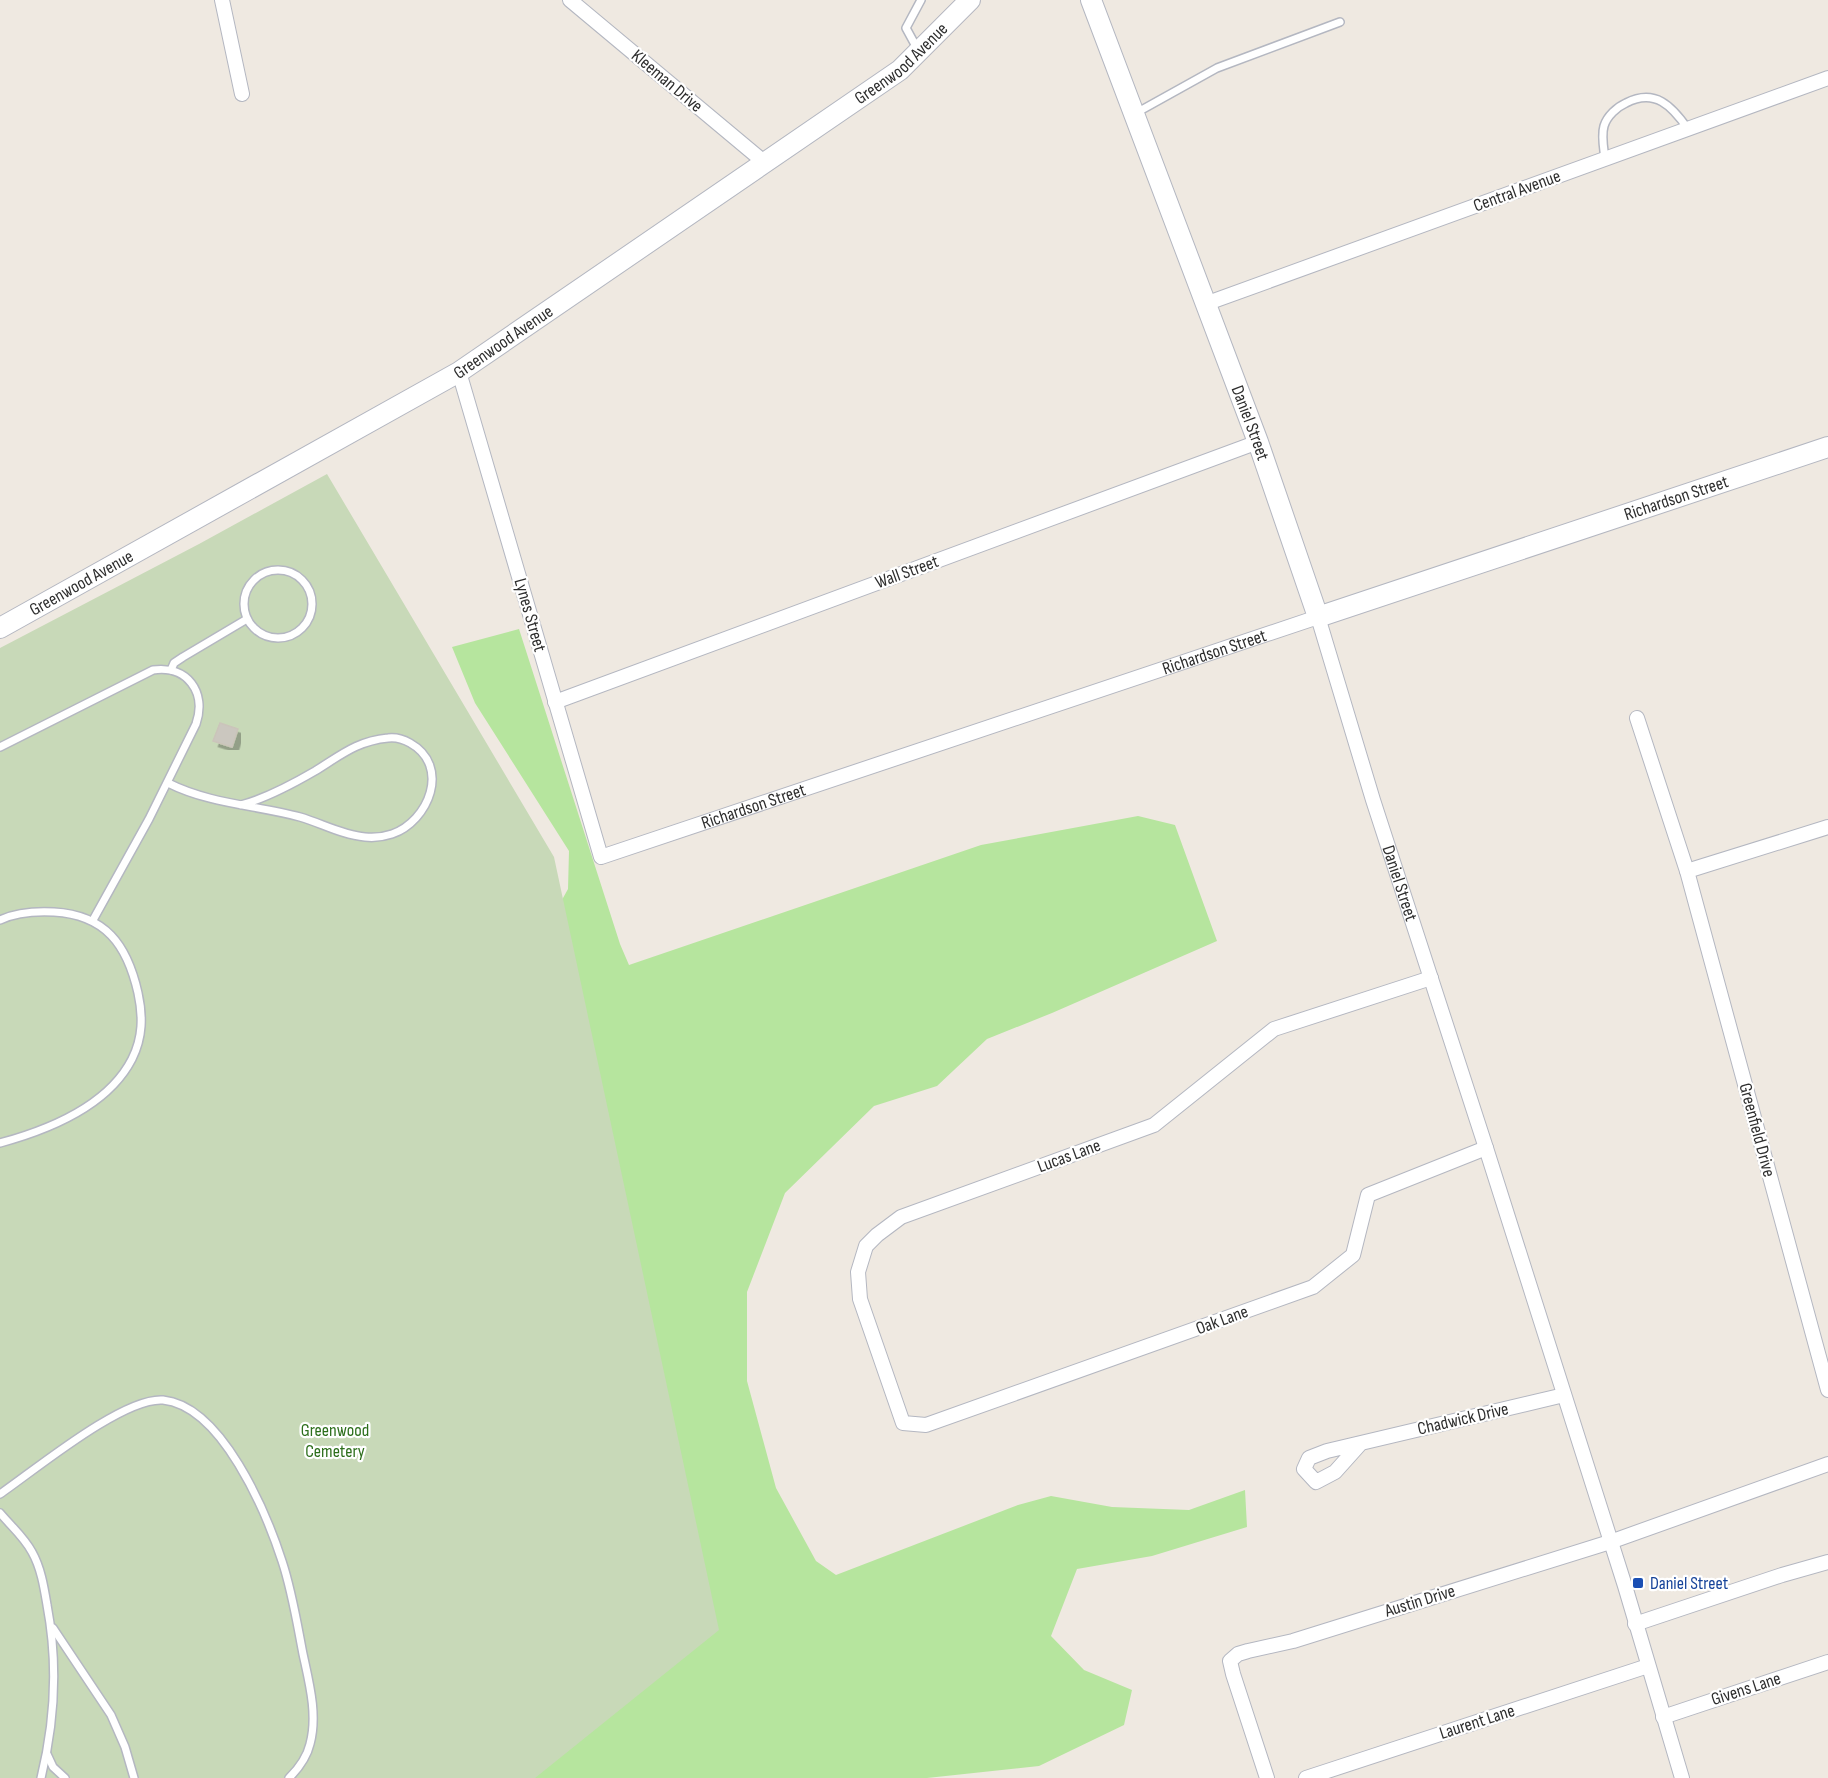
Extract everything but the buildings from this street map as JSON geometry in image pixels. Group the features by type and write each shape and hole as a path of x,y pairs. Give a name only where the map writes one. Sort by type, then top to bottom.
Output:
{"street":[{"path":"222,0 242,94"},
{"name":"Kleeman Drive","path":"570,0 764,162"},
{"name":"Greenwood Avenue","path":"0,628 459,372 900,70 970,0"},
{"name":"Daniel Street","path":"1091,0 1258,442 1318,618 1372,800 1486,1148 1682,1778"},
{"name":"Central Avenue","path":"1206,304 1828,78"},
{"name":"Lynes Street","path":"459,372 601,857"},
{"name":"Wall Street","path":"555,702 1258,442"},
{"name":"Richardson Street","path":"601,857 1828,447"},
{"name":"Greenfield Drive","path":"1637,718 1687,871 1828,1390"},
{"path":"1687,871 1828,828"},
{"name":"Lucas Lane","path":"903,1423 860,1299 858,1272 866,1246 877,1235 901,1217 1154,1125 1274,1029 1431,978"},
{"name":"Oak Lane","path":"903,1423 926,1425 1313,1287 1353,1255 1368,1195 1486,1148"},
{"name":"Chadwick Drive","path":"1361,1443 1564,1395"},
{"path":"1610,1542 1828,1464"},
{"name":"Austin Drive","path":"1267,1778 1230,1661 1238,1654 1293,1641 1610,1542"},
{"path":"1635,1624 1828,1562"},
{"name":"Givens Lane","path":"1663,1717 1828,1662"},
{"name":"Laurent Lane","path":"1306,1778 1648,1666"}],"lane":[{"path":"919,51 906,28 921,0"},
{"path":"1134,114 1217,68 1340,21"},
{"path":"1605,159 1603,128 1608,117 1619,106 1635,98 1645,96 1663,103 1675,111 1688,129"},
{"path":"269,571 289,572 304,583 309,591 312,601 309,620 296,634 287,638 268,638 252,627 247,619 244,610 246,590 260,575 269,571"},
{"path":"171,670 174,663 247,619"},
{"path":"0,747 145,673 162,669 171,670 193,684 200,708 196,724 168,783 93,920"},
{"path":"168,783 190,794 241,805 301,817 352,835 377,838 391,835 405,828 417,818 430,795 433,782 432,770 424,754 416,746 393,737 377,739 341,753 316,770 270,795 241,805"},
{"path":"0,920 21,912 79,915 93,920 113,937 124,954 134,977 142,1020 139,1039 131,1060 115,1082 88,1106 42,1129 0,1143"},
{"path":"0,1494 91,1430 115,1415 148,1401 163,1400 178,1404 192,1411 208,1424 228,1449 251,1488 268,1525 287,1578 298,1624 313,1711 313,1728 303,1761 289,1778"},
{"path":"2,1517 20,1535 33,1553 44,1583 54,1663 54,1700 41,1778"},
{"path":"50,1624 111,1715 125,1747 134,1778"},
{"path":"46,1753 53,1767 65,1778"}],"green space":[{"name":"Greenwood Cemetery","path":"327,474 554,857 719,1630 535,1778 0,1778 0,648"},
{"path":"519,629 620,944 629,965 981,845 1138,816 1175,825 1217,941 987,1039 937,1086 874,1106 785,1193 747,1292 747,1381 776,1488 816,1561 836,1575 1018,1505 1051,1496 1112,1507 1189,1510 1245,1490 1247,1527 1152,1556 1077,1569 1051,1636 1084,1670 1132,1690 1124,1725 1039,1766 927,1778 521,1778 548,925 568,889 569,851 475,703 452,647"}],"place":[{"name":"Daniel Street","path":"1638,1583"}]}
